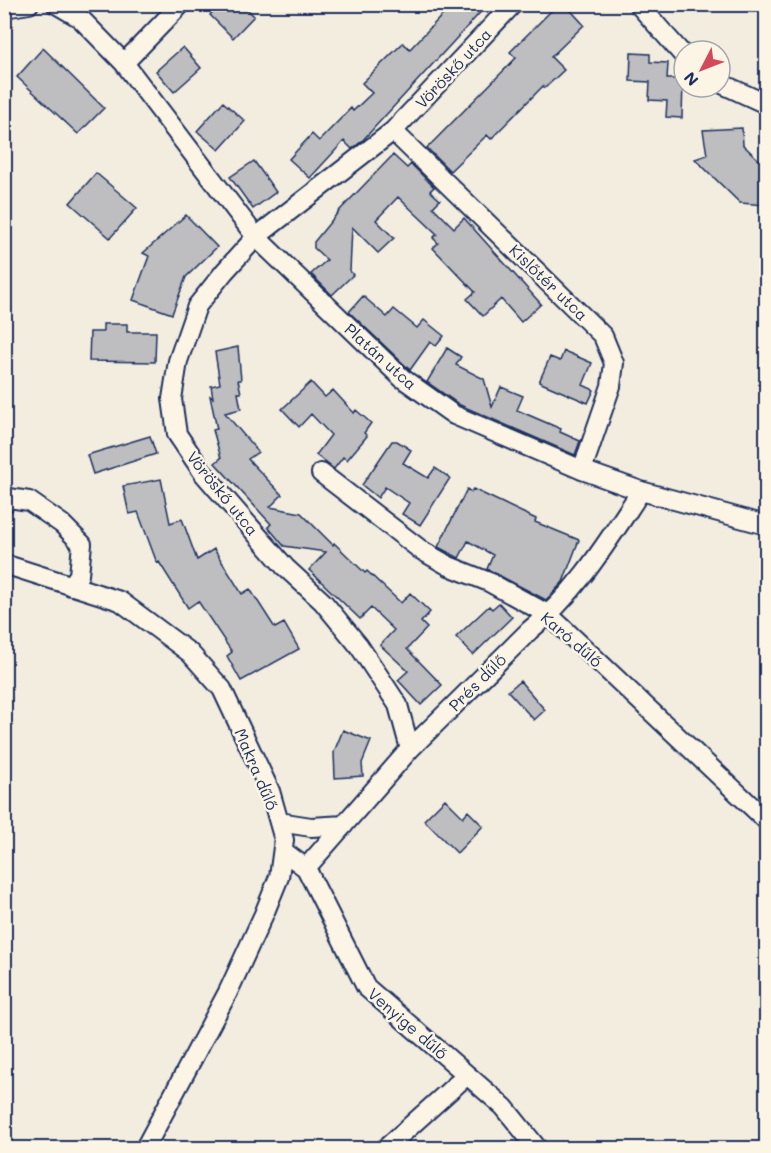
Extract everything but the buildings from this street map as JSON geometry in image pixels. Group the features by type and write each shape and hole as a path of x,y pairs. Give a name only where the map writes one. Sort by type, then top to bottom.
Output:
{"street":[{"path":"4,8 29,4"},
{"name":"Platán utca","path":"56,4 80,18 124,63 256,237 411,385 454,415 582,470 641,490 766,525"},
{"path":"124,63 181,4"},
{"name":"Vöröskő utca","path":"410,749 398,705 358,646 323,602 285,567 204,474 177,434 172,399 178,361 197,306 256,237 393,131 513,4"},
{"path":"638,4 672,42"},
{"path":"732,88 766,104"},
{"name":"Kislőtér utca","path":"393,131 603,336 614,363 611,386 582,470"},
{"name":"Karó dűlő","path":"321,472 421,550 449,567 489,582 549,615 766,820"},
{"name":"Prés dűlő","path":"306,868 410,749 530,630 549,615 599,554 641,490"},
{"path":"4,504 9,498 29,501 62,524 82,544 79,575 71,586"},
{"name":"Makra dűlő","path":"4,564 120,601 190,653 222,689 270,791 284,840 279,877 228,992 145,1149"},
{"path":"279,822 311,827 344,825"},
{"name":"Venyige dűlő","path":"283,851 306,868 366,987 504,1107 537,1149"},
{"path":"386,1149 467,1075"}]}
